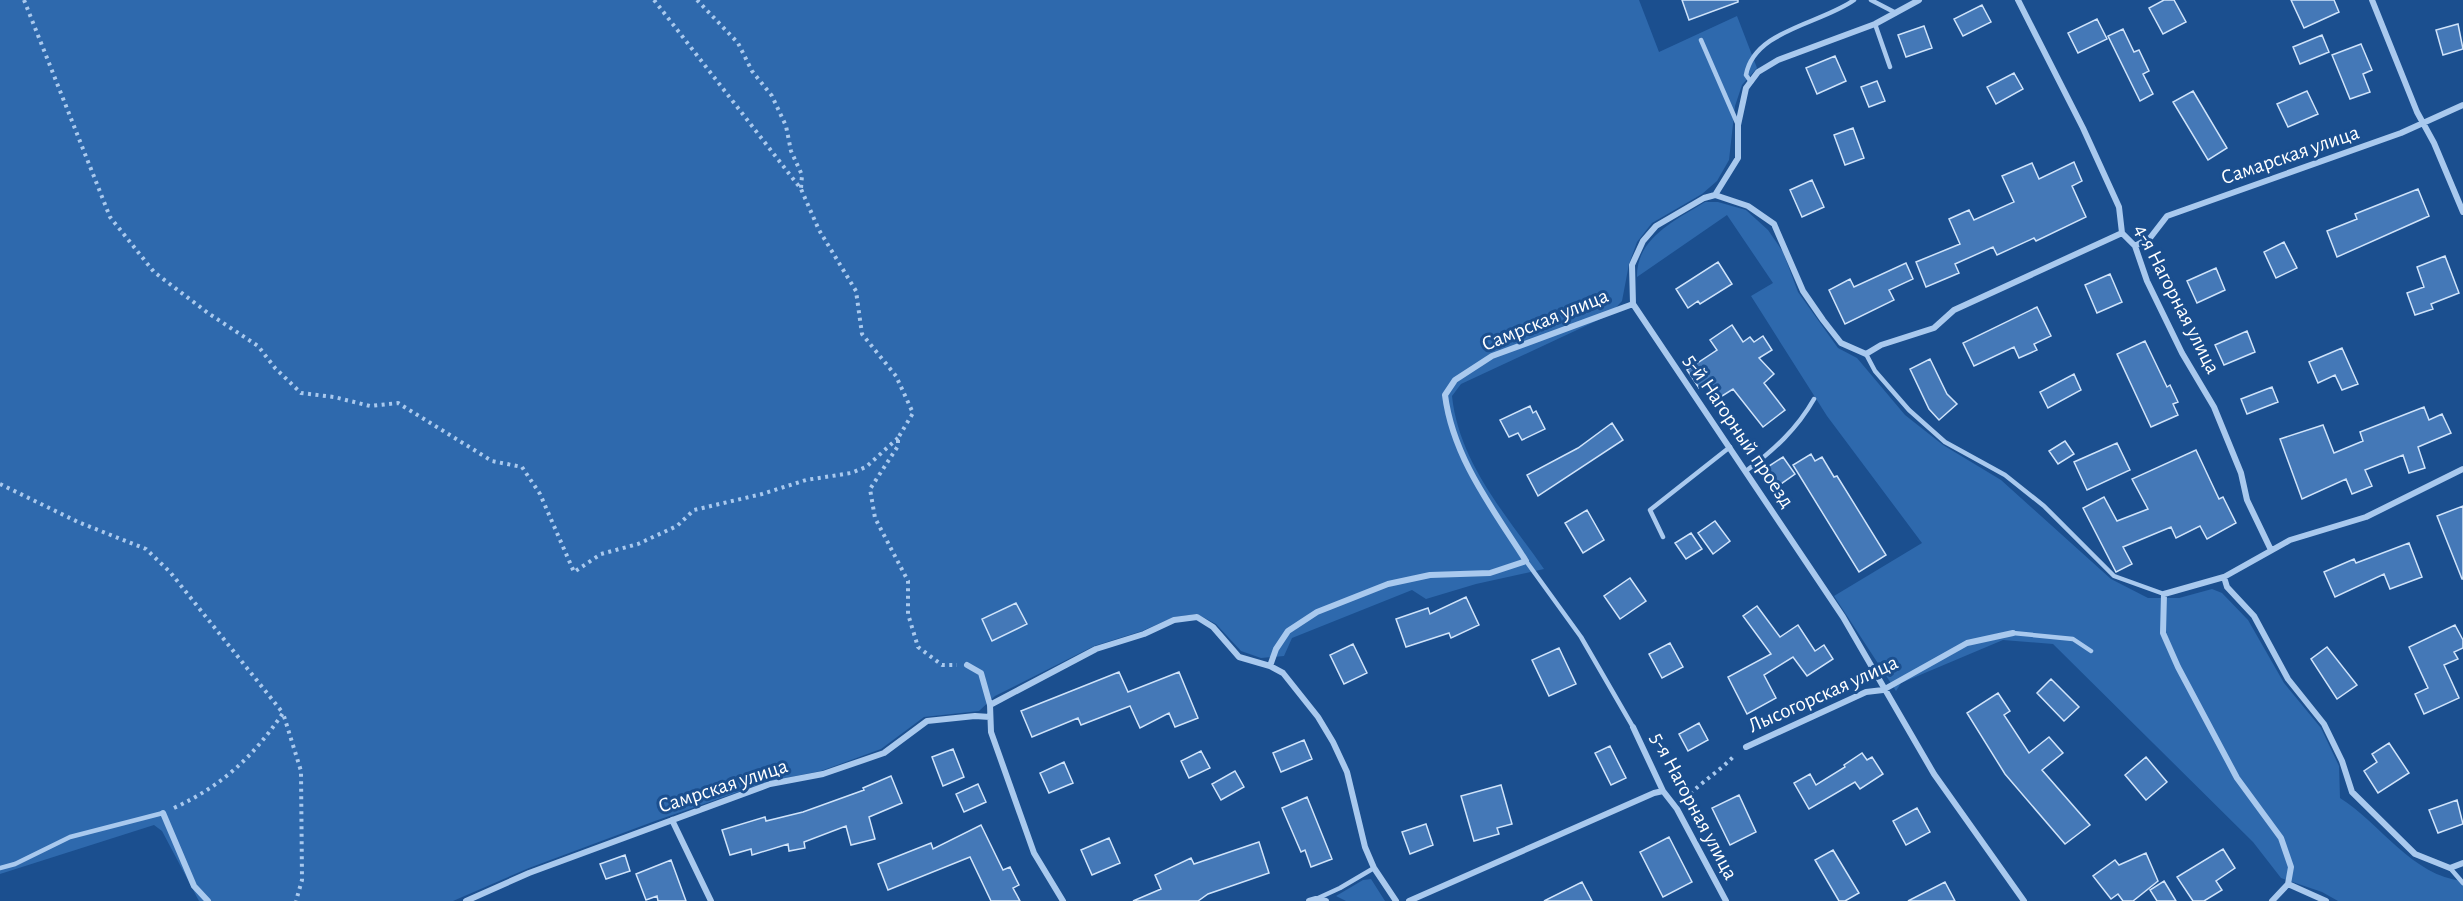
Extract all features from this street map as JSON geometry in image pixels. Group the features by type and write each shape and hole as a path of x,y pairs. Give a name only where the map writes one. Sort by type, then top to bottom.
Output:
{"street":[{"path":"1714,195 1738,158 1738,125 1746,88 1758,72 1778,60 1875,24 1919,0"},
{"name":"4-я Нагорная улица","path":"2018,0 2088,138 2119,207 2122,233 2135,246 2147,281 2182,353 2214,407 2241,473 2247,500 2271,550"},
{"path":"2372,0 2463,212"},
{"name":"Самарская улица","path":"2135,246 2150,238 2167,216 2424,124 2439,114 2463,105"},
{"path":"1633,304 1632,265 1643,241 1656,226 1704,198 1714,195 1748,206 1774,224 1803,291 1823,320 1841,343 1866,354 1881,345 1934,328 1954,310 2122,233"},
{"name":"Самрская улица","path":"1526,561 1468,468 1448,421 1445,395 1455,380 1492,356 1633,304"},
{"name":"5-й Нагорный проезд","path":"1633,304 1843,617 1883,690 1934,774 2024,901"},
{"path":"2272,901 2288,884 2291,867 2281,838 2237,777 2178,668 2163,633 2164,594 2224,577 2290,540 2366,517 2463,469"},
{"path":"1270,666 1276,649 1288,631 1317,612 1388,584 1430,575 1490,573 1526,561"},
{"path":"2224,577 2227,587 2254,616 2288,679 2324,724 2342,761 2352,792 2415,854 2450,868 2463,862"},
{"path":"990,705 1096,649 1197,617 1213,627 1239,657 1270,666 1283,673 1333,742 1347,772 1365,847 1374,868 1396,901"},
{"name":"Лысогорская улица","path":"1746,747 1866,692 1883,690 1967,643 2013,633"},
{"path":"967,665 981,673 990,705 991,732 1034,853 1063,901"},
{"name":"Самрская улица","path":"466,901 530,873 770,784 823,774 884,753 927,721 975,716 990,717"},
{"name":"5-я Нагорная улица","path":"1633,727 1663,791 1677,809 1726,901"},
{"path":"1410,901 1654,792 1663,791"},
{"path":"163,813 194,886 208,901"},
{"path":"672,820 711,901"},
{"path":"2288,884 2326,901"},
{"path":"1309,901 1317,899 1326,901"}],"lane":[{"path":"1750,82 1746,75 1748,63 1768,41 1823,17 1854,0"},
{"path":"1871,0 1896,13"},
{"path":"1875,24 1890,67"},
{"path":"1701,40 1738,125"},
{"path":"1866,354 1875,371 1909,410 1945,442 2006,475 2044,506 2114,576 2164,594"},
{"path":"1746,471 1777,447 1803,419 1814,399"},
{"path":"1663,537 1650,510 1730,447"},
{"path":"1526,561 1581,637 1633,727"},
{"path":"2013,633 2073,639 2091,651"},
{"path":"0,868 15,864 70,837 163,813"},
{"path":"1317,899 1374,868"},
{"path":"2450,868 2463,883"}],"path":[{"path":"24,0 110,217 154,272 208,313 258,346 275,368 301,393 334,397 370,406 398,404 492,461 522,467 540,494 574,572 601,554 638,544 677,526 694,510 762,494 806,480 866,467 898,438 913,413 896,376 862,334 856,291 819,230 801,189 654,0"},
{"path":"697,0 738,43 752,71 772,96 786,126 791,151 802,175 801,189"},
{"path":"898,438 898,446 870,489 875,518 908,580 908,614 918,647 942,665 967,665"},
{"path":"0,483 78,522 146,549 170,572 283,713 301,771 302,880 296,901"},
{"path":"163,813 215,786 242,765 261,746 283,713"},
{"path":"1677,809 1697,786 1721,770 1746,747"}],"shaded area":[{"path":"0,0 1639,0 1659,52 1737,16 1757,68 1742,85 1735,106 1729,160 1717,181 1702,194 1652,223 1637,242 1629,264 1622,301 1609,315 1461,384 1452,396 1456,420 1474,466 1500,509 1544,569 1476,584 1426,599 1412,590 1292,638 1284,656 1261,658 1241,651 1216,624 1197,614 1174,617 1142,631 1094,646 995,696 979,711 924,717 881,749 821,771 770,781 655,821 529,868 453,901 199,901 162,831 154,825 0,874"},
{"path":"1705,202 1718,202 1746,210 1768,230 1783,252 1798,292 1838,348 1857,358 1905,415 1943,445 2001,480 2111,579 2148,598 2179,598 2212,589 2222,593 2248,620 2284,683 2321,728 2339,766 2340,798 2412,859 2445,877 2463,881 2463,901 2338,901 2322,892 2281,878 2253,842 2053,644 2003,640 1901,683 1896,691 1834,596 1922,543 1827,416 1751,296 1773,283 1727,215 1637,277 1638,263 1650,241 1670,223"},
{"path":"1371,879 1385,901 1346,901 1336,896 1363,880"}],"building":[{"path":"1682,0 1738,0 1738,2 1689,20"},
{"path":"2164,0 2174,0 2186,22 2163,34 2149,8"},
{"path":"2291,0 2334,0 2339,12 2304,28"},
{"path":"1982,5 1991,22 1963,36 1954,19"},
{"path":"2097,19 2107,39 2078,53 2068,33"},
{"path":"2458,24 2463,49 2443,55 2436,30"},
{"path":"1924,26 1932,48 1906,57 1898,35"},
{"path":"2123,29 2134,52 2139,50 2149,71 2143,74 2153,94 2140,101 2108,36"},
{"path":"2322,35 2329,52 2300,64 2293,47"},
{"path":"2361,44 2372,70 2363,74 2370,92 2350,99 2332,55"},
{"path":"1835,56 1846,81 1817,94 1806,68"},
{"path":"2014,73 2023,89 1996,104 1987,87"},
{"path":"1877,81 1885,101 1869,107 1861,87"},
{"path":"2193,91 2227,148 2208,160 2173,102"},
{"path":"2307,91 2318,114 2288,127 2277,104"},
{"path":"1853,128 1864,158 1845,165 1834,135"},
{"path":"2074,162 2082,181 2072,186 2086,217 2036,241 2034,238 1997,255 1993,247 1955,264 1959,273 1926,287 1916,262 1960,244 1949,219 1969,210 1974,220 2014,202 2002,176 2032,163 2039,179"},
{"path":"1812,180 1824,207 1802,217 1790,190"},
{"path":"2418,189 2429,216 2337,257 2327,231 2357,219 2355,214"},
{"path":"2284,242 2297,268 2276,278 2264,252"},
{"path":"2445,256 2459,293 2431,304 2433,309 2415,315 2407,293 2424,287 2417,267"},
{"path":"1718,262 1732,284 1700,304 1698,301 1688,308 1676,289"},
{"path":"1906,263 1913,279 1889,290 1894,300 1845,324 1829,290 1850,279 1854,287"},
{"path":"2216,268 2225,290 2197,303 2187,281"},
{"path":"2110,274 2122,302 2097,313 2085,285"},
{"path":"2037,307 2051,336 2034,344 2037,350 2019,358 2014,347 1974,366 1963,343"},
{"path":"1732,325 1743,342 1750,337 1754,342 1763,336 1772,350 1759,358 1774,374 1764,383 1785,410 1763,427 1733,389 1719,398 1708,382 1699,388 1687,370 1717,350 1710,340"},
{"path":"2247,331 2255,352 2224,365 2215,345"},
{"path":"2145,341 2167,387 2170,385 2178,402 2173,404 2178,415 2151,427 2117,354"},
{"path":"2342,348 2358,384 2342,390 2335,375 2318,383 2309,362"},
{"path":"1930,359 1947,394 1957,404 1939,420 1929,409 1910,369"},
{"path":"2074,374 2081,390 2048,408 2040,392"},
{"path":"2272,387 2278,402 2247,414 2241,399"},
{"path":"1530,406 1533,413 1536,411 1545,429 1522,440 1518,433 1509,437 1500,420"},
{"path":"2424,407 2429,420 2442,414 2451,433 2418,447 2425,468 2409,473 2403,455 2365,470 2372,486 2352,494 2346,479 2302,499 2280,439 2323,425 2334,453 2363,441 2360,432"},
{"path":"1612,423 1623,440 1538,496 1527,475 1578,448"},
{"path":"2065,441 2074,454 2058,464 2049,451"},
{"path":"2117,443 2130,470 2087,490 2074,462"},
{"path":"2196,450 2219,499 2223,497 2236,523 2207,539 2200,526 2176,538 2171,527 2123,547 2132,564 2116,572 2083,508 2104,497 2117,521 2148,509 2132,479"},
{"path":"1811,454 1815,461 1822,457 1834,477 1837,476 1886,555 1859,572 1793,465"},
{"path":"1783,457 1795,474 1778,486 1766,468"},
{"path":"2463,506 2463,579 2462,579 2437,516"},
{"path":"1587,510 1604,540 1583,553 1565,523"},
{"path":"1715,521 1730,541 1713,554 1698,533"},
{"path":"1691,533 1702,549 1686,559 1675,543"},
{"path":"2409,543 2422,577 2390,589 2384,574 2335,597 2324,572 2354,559 2356,563"},
{"path":"1630,578 1646,601 1620,619 1604,596"},
{"path":"1466,597 1479,625 1451,638 1449,633 1406,647 1396,619 1428,608 1430,614"},
{"path":"1016,603 1027,624 992,641 982,619"},
{"path":"1757,606 1780,637 1798,625 1815,651 1824,645 1833,659 1807,676 1793,657 1764,675 1776,698 1747,714 1728,677 1771,654 1743,616"},
{"path":"2455,625 2463,640 2463,648 2454,652 2458,659 2444,665 2459,698 2424,714 2415,694 2428,688 2409,647"},
{"path":"1670,643 1683,667 1662,678 1649,654"},
{"path":"1353,644 1367,673 1344,684 1330,655"},
{"path":"2327,647 2357,685 2337,699 2311,659"},
{"path":"1559,648 1576,684 1549,696 1532,660"},
{"path":"1119,672 1128,692 1179,672 1198,718 1175,727 1169,713 1140,728 1130,706 1081,725 1078,718 1032,737 1021,711"},
{"path":"2051,679 2079,707 2064,721 2037,693"},
{"path":"1998,693 2010,711 2004,715 2029,753 2049,737 2063,753 2042,770 2090,825 2065,844 2005,774 1967,713"},
{"path":"1699,723 1708,740 1688,751 1679,734"},
{"path":"1304,740 1312,759 1281,772 1273,753"},
{"path":"2389,743 2409,773 2378,793 2364,771 2377,762 2372,754"},
{"path":"1610,746 1626,778 1611,785 1595,753"},
{"path":"953,749 964,777 943,786 932,757"},
{"path":"1201,751 1210,768 1189,778 1181,761"},
{"path":"1862,753 1867,760 1872,757 1883,774 1860,789 1855,782 1809,809 1794,783 1810,774 1816,785"},
{"path":"2146,757 2167,782 2146,800 2125,775"},
{"path":"1064,762 1073,783 1049,793 1040,773"},
{"path":"1235,771 1244,787 1221,800 1212,784"},
{"path":"891,776 902,803 869,817 875,839 851,845 846,826 804,842 805,848 789,851 788,844 752,855 751,849 730,855 722,830 765,817 766,821 803,812 864,790 863,788"},
{"path":"978,784 986,802 964,812 956,794"},
{"path":"1501,785 1512,824 1497,828 1499,834 1474,841 1461,796"},
{"path":"1739,795 1756,832 1730,845 1712,808"},
{"path":"1307,797 1332,859 1311,867 1305,850 1301,852 1282,808"},
{"path":"2457,800 2463,824 2438,833 2429,810"},
{"path":"1917,808 1930,832 1906,845 1893,821"},
{"path":"1426,824 1433,845 1410,854 1402,832"},
{"path":"981,825 1003,870 1010,867 1019,885 1013,888 1020,901 991,901 970,857 888,890 878,864 931,843 933,849"},
{"path":"1669,837 1692,882 1663,897 1640,852"},
{"path":"1109,838 1120,863 1092,875 1081,850"},
{"path":"1259,842 1269,873 1208,894 1198,901 1133,901 1161,889 1155,875 1191,858 1194,864"},
{"path":"2223,849 2235,868 2216,881 2222,890 2204,901 2193,901 2177,877"},
{"path":"1833,850 1859,893 1845,901 1839,901 1815,860"},
{"path":"2146,853 2158,881 2133,901 2123,901 2118,894 2111,899 2093,876 2115,860 2119,865"},
{"path":"625,855 630,871 606,879 600,864"},
{"path":"671,860 686,901 658,901 657,896 646,900 636,874"},
{"path":"2164,881 2176,901 2157,901 2150,890"},
{"path":"1582,882 1592,901 1544,901"},
{"path":"1945,882 1955,901 1908,901"}]}
